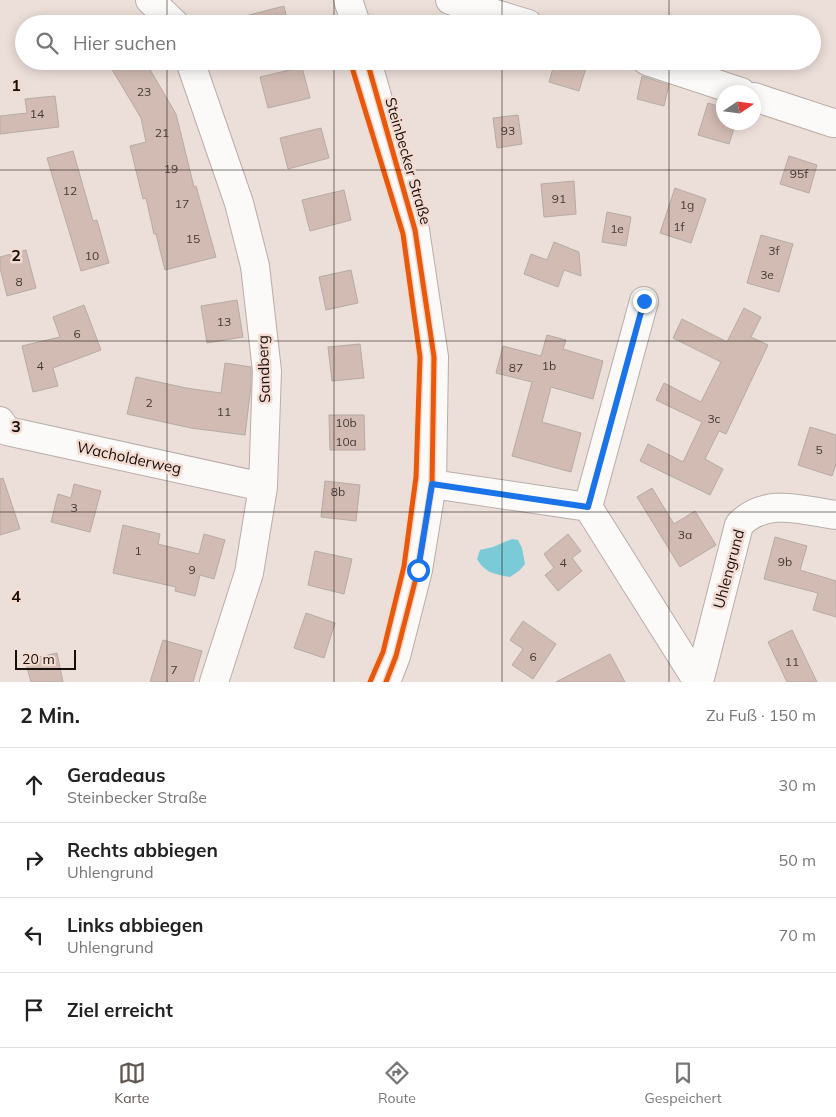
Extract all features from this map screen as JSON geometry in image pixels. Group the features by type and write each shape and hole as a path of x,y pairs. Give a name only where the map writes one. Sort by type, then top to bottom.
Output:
{"street":[{"path":"150,0 166,15"},
{"path":"348,0 353,15"},
{"path":"450,0 499,15"},
{"name":"Sandberg","path":"193,70 239,203 255,266 267,371 263,487 248,573 214,682"},
{"name":"Steinbecker Straße","path":"370,70 415,230 434,357 432,484 418,570 396,656 386,682"},
{"path":"674,70 720,85"},
{"path":"761,99 833,123"},
{"path":"432,484 588,507 644,301"},
{"name":"Wacholderweg","path":"0,421 6,431 263,487"},
{"name":"Uhlengrund","path":"588,507 698,682"},
{"name":"Uhlengrund","path":"698,682 739,525 748,516 759,510 778,507 836,515"}],"water":[{"path":"512,539 518,540 522,548 525,564 520,570 510,577 491,572 480,564 477,559 480,550"}],"building":[{"path":"284,6 286,15 250,15"},
{"path":"112,70 150,70 176,114 194,187 196,186 216,257 165,270 146,198 143,199 130,146 146,142 141,118"},
{"path":"289,70 303,70 310,98 268,108 260,77"},
{"path":"552,70 585,70 579,91 549,82"},
{"path":"642,76 669,85 664,106 637,99"},
{"path":"55,96 59,127 0,134 0,116 27,113 25,99"},
{"path":"708,103 716,106 716,130 733,130 729,144 698,135"},
{"path":"518,115 522,144 497,148 493,118"},
{"path":"321,128 329,158 288,169 280,138"},
{"path":"73,151 93,221 97,220 109,263 81,271 47,158"},
{"path":"789,156 817,165 809,193 780,184"},
{"path":"574,181 576,214 544,217 541,184"},
{"path":"675,188 706,199 691,243 660,233"},
{"path":"344,190 351,220 310,231 302,200"},
{"path":"607,212 631,217 626,246 602,242"},
{"path":"761,235 793,244 779,292 747,283"},
{"path":"554,242 579,252 581,276 564,270 558,287 524,274 531,254 547,260"},
{"path":"26,250 36,288 7,296 0,268 0,257"},
{"path":"351,270 358,303 326,310 319,277"},
{"path":"237,300 243,337 207,343 201,306"},
{"path":"84,305 101,350 53,368 58,386 33,392 22,346 60,337 53,317"},
{"path":"744,308 761,317 751,337 768,345 726,434 719,431 705,459 723,469 710,495 640,461 648,444 683,462 702,422 656,400 664,383 701,402 721,362 673,338 682,319 727,342"},
{"path":"547,335 566,340 563,349 603,361 593,399 551,387 542,422 581,433 571,472 512,456 532,382 496,373 503,346 541,356"},
{"path":"360,344 364,378 332,381 328,347"},
{"path":"225,363 251,367 251,386 245,435 191,428 127,414 136,377 186,388 221,393"},
{"path":"329,415 364,415 365,450 330,450"},
{"path":"810,427 836,435 836,464 832,476 798,465"},
{"path":"3,478 20,529 0,535 0,479"},
{"path":"325,481 360,485 356,521 321,517"},
{"path":"74,484 101,491 90,532 51,522 58,494 71,498"},
{"path":"652,488 674,524 695,511 716,545 680,567 637,497"},
{"path":"123,525 160,534 158,544 199,554 204,534 225,540 214,579 200,575 195,596 175,591 176,587 113,573"},
{"path":"568,534 581,551 572,558 582,571 558,591 545,575 554,568 544,554"},
{"path":"775,537 807,546 800,570 836,581 836,617 813,610 818,593 764,579"},
{"path":"315,551 352,559 344,594 308,585"},
{"path":"306,613 335,623 324,658 294,648"},
{"path":"523,621 556,644 533,679 512,665 523,649 510,640"},
{"path":"792,630 817,682 787,682 768,642"},
{"path":"163,640 202,651 193,682 150,682"},
{"path":"57,653 63,682 31,682 25,660"},
{"path":"610,654 625,682 556,682"}],"cycle path":[{"path":"353,70 403,234 420,357 416,477 404,566 383,652 370,682"},
{"path":"370,70 415,230 434,357 432,484 418,570 396,656 386,682"}],"route":[{"path":"418,570 432,484 588,507 644,301"}]}
